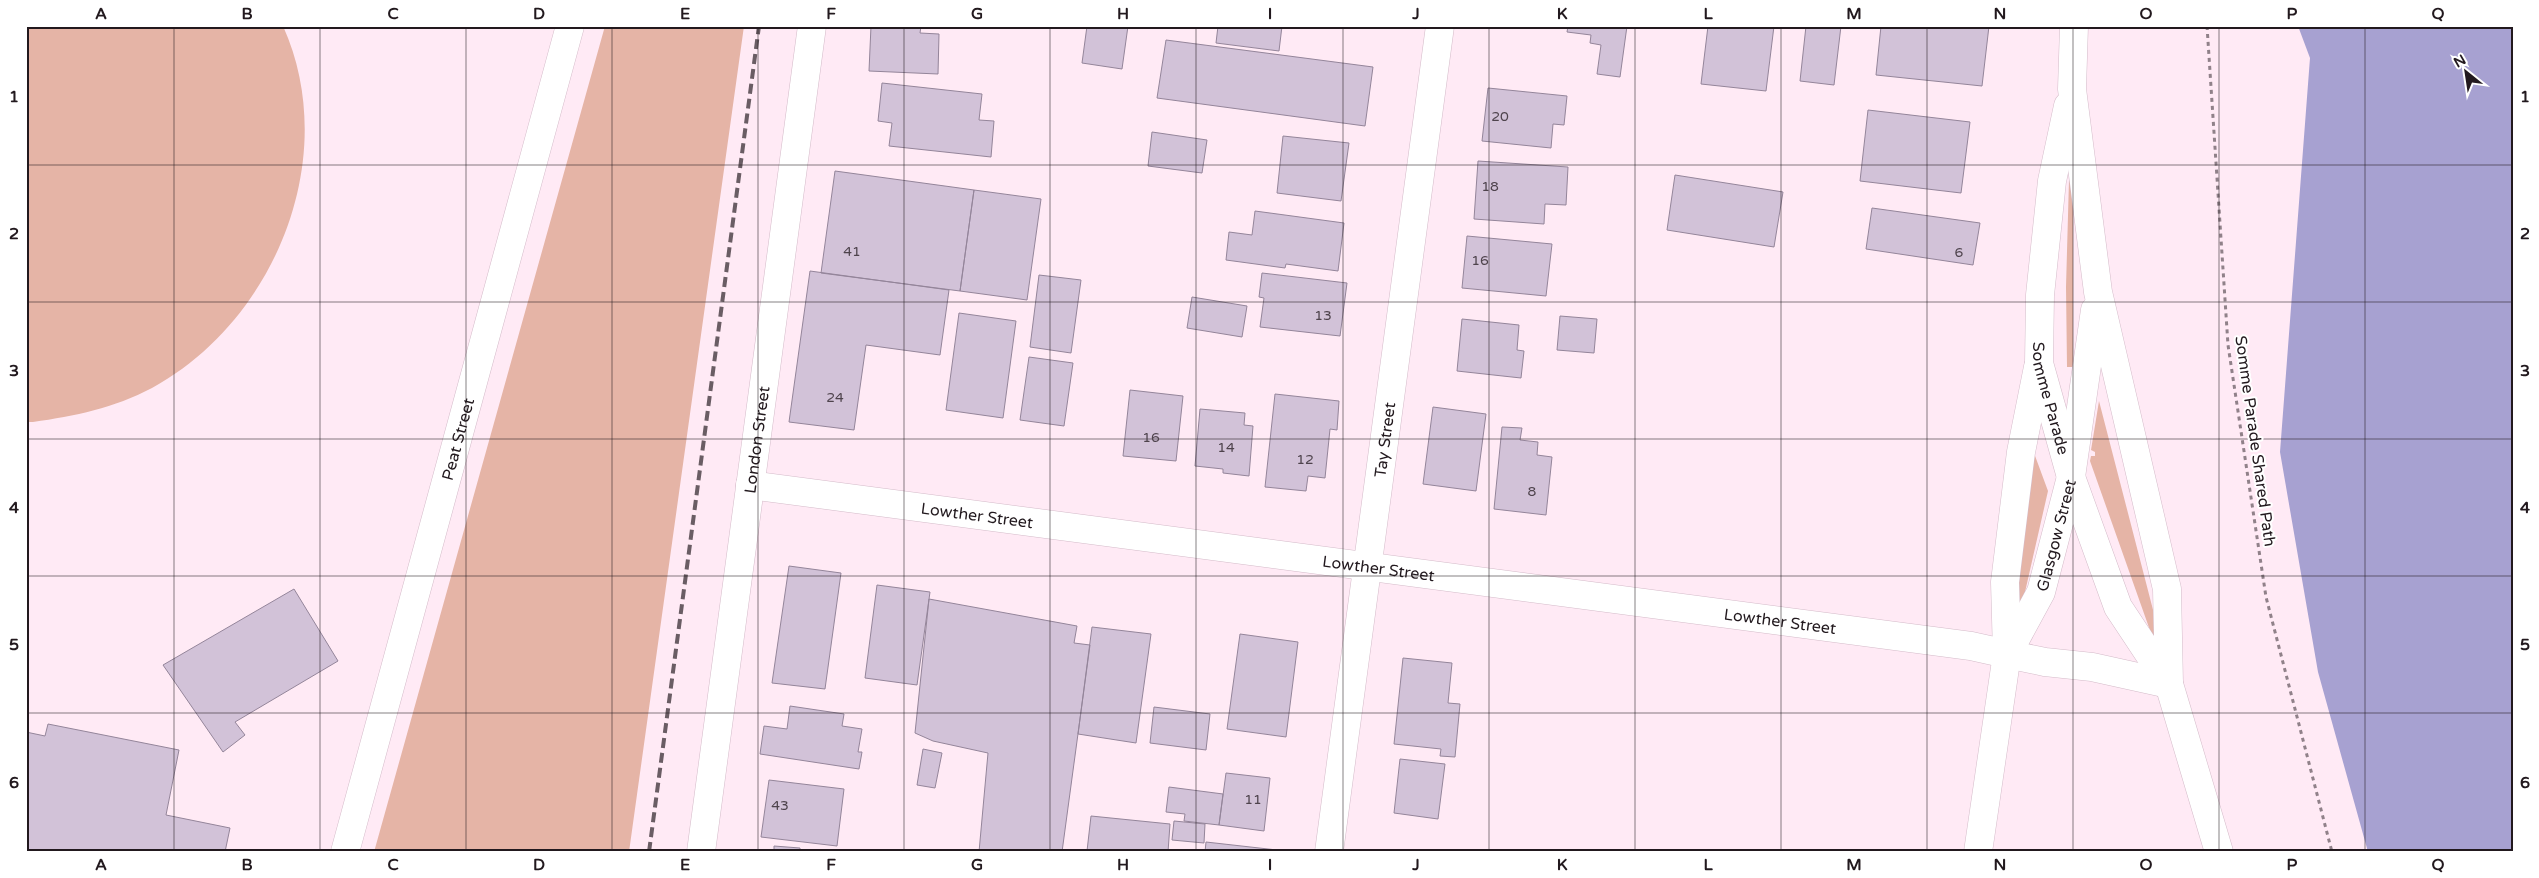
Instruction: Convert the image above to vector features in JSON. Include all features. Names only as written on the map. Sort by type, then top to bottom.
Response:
[{"type":"street","name":"Peat Street","points":[[345,852],[570,26]]},
{"type":"street","name":"London Street","points":[[701,852],[812,26]]},
{"type":"street","name":"Tay Street","points":[[1329,852],[1366,565],[1440,26]]},
{"type":"street","name":"Somme Parade","points":[[2074,26],[2072,89],[2098,292],[2167,589],[2169,684],[2219,852]]},
{"type":"street","name":"Somme Parade","points":[[2072,89],[2052,181],[2040,295],[2039,363],[2071,477],[2118,607],[2169,684]]},
{"type":"street","name":"Glasgow Street","points":[[2007,654],[2041,592],[2071,477],[2098,292]]},
{"type":"street","name":"Glasgow Street","points":[[1978,852],[2007,654],[2005,582],[2021,452],[2039,363]]},
{"type":"street","name":"Lowther Street","points":[[750,485],[1971,646],[2045,662],[2092,667],[2169,684]]},
{"type":"path","name":"Somme Parade Shared Path","points":[[2207,26],[2228,345],[2232,374],[2266,597],[2332,852]]},
{"type":"shaded area","points":[[26,26],[283,26],[299,76],[305,128],[300,180],[286,231],[263,279],[233,322],[195,359],[152,388],[138,395],[94,410],[33,422],[26,422]]},
{"type":"shaded area","points":[[605,26],[744,26],[629,852],[374,852]]},
{"type":"shaded area","points":[[2298,26],[2513,26],[2513,852],[2368,852],[2318,672],[2280,452],[2310,58]]},
{"type":"shaded area","points":[[2069,180],[2073,180],[2073,367],[2067,367],[2066,287]]},
{"type":"shaded area","points":[[2099,401],[2159,633],[2152,636],[2090,461],[2091,456],[2095,456],[2095,452],[2091,450]]},
{"type":"shaded area","points":[[2034,453],[2048,491],[2020,614],[2011,614]]},
{"type":"building","points":[[871,26],[921,26],[920,33],[939,34],[938,74],[869,71]]},
{"type":"building","points":[[1087,26],[1128,26],[1122,69],[1082,63]]},
{"type":"building","points":[[1218,26],[1282,26],[1279,51],[1216,43]]},
{"type":"building","points":[[1568,26],[1627,26],[1620,77],[1597,74],[1601,45],[1590,43],[1591,35],[1567,32]]},
{"type":"building","points":[[1708,26],[1774,26],[1766,91],[1701,84]]},
{"type":"building","points":[[1806,26],[1841,26],[1834,85],[1800,81]]},
{"type":"building","points":[[1881,26],[1989,26],[1982,86],[1876,75]]},
{"type":"building","points":[[1166,40],[1373,67],[1365,126],[1157,98]]},
{"type":"building","points":[[882,83],[982,94],[979,120],[994,121],[991,157],[889,146],[892,123],[878,121]]},
{"type":"building","points":[[1488,88],[1567,96],[1564,125],[1553,124],[1551,148],[1482,141]]},
{"type":"building","points":[[1868,110],[1970,122],[1961,193],[1860,181]]},
{"type":"building","points":[[1152,132],[1207,140],[1202,173],[1148,166]]},
{"type":"building","points":[[1283,136],[1349,143],[1341,201],[1277,193]]},
{"type":"building","points":[[1478,161],[1568,167],[1566,205],[1545,204],[1544,224],[1474,219]]},
{"type":"building","points":[[835,171],[974,190],[960,291],[821,273]]},
{"type":"building","points":[[1675,175],[1783,192],[1774,247],[1667,230]]},
{"type":"building","points":[[974,190],[1041,199],[1027,300],[960,291]]},
{"type":"building","points":[[1872,208],[1980,223],[1973,265],[1866,249]]},
{"type":"building","points":[[1255,211],[1344,223],[1338,271],[1286,264],[1285,268],[1226,260],[1229,232],[1252,235]]},
{"type":"building","points":[[1467,236],[1552,244],[1546,296],[1462,288]]},
{"type":"building","points":[[810,271],[949,290],[940,355],[866,345],[854,430],[789,422]]},
{"type":"building","points":[[1262,273],[1347,283],[1340,336],[1260,327],[1264,298],[1259,297]]},
{"type":"building","points":[[1039,275],[1081,280],[1071,353],[1030,347]]},
{"type":"building","points":[[1192,297],[1247,306],[1242,337],[1187,328]]},
{"type":"building","points":[[959,313],[1016,321],[1003,418],[946,410]]},
{"type":"building","points":[[1560,316],[1597,319],[1594,353],[1557,350]]},
{"type":"building","points":[[1462,319],[1519,325],[1517,350],[1524,351],[1521,378],[1457,371]]},
{"type":"building","points":[[1029,357],[1073,363],[1064,426],[1020,420]]},
{"type":"building","points":[[1130,390],[1183,396],[1176,461],[1123,456]]},
{"type":"building","points":[[1275,394],[1339,401],[1337,430],[1330,429],[1325,478],[1308,476],[1306,491],[1265,487]]},
{"type":"building","points":[[1433,407],[1486,414],[1476,491],[1423,484]]},
{"type":"building","points":[[1200,409],[1245,413],[1244,425],[1253,426],[1249,476],[1223,473],[1223,469],[1195,466]]},
{"type":"building","points":[[1502,427],[1522,428],[1520,440],[1538,442],[1537,455],[1552,457],[1546,515],[1494,509]]},
{"type":"building","points":[[789,566],[841,573],[825,689],[772,683]]},
{"type":"building","points":[[877,585],[930,592],[917,685],[865,678]]},
{"type":"building","points":[[294,589],[338,661],[235,722],[245,735],[223,752],[163,665]]},
{"type":"building","points":[[929,599],[1077,626],[1074,643],[1090,645],[1062,852],[979,852],[988,753],[933,741],[915,733]]},
{"type":"building","points":[[1092,627],[1151,634],[1136,743],[1078,734]]},
{"type":"building","points":[[1240,634],[1298,642],[1286,737],[1227,729]]},
{"type":"building","points":[[1403,658],[1452,663],[1448,703],[1460,704],[1455,757],[1440,756],[1441,749],[1394,744]]},
{"type":"building","points":[[790,706],[844,714],[842,726],[862,729],[858,752],[862,752],[859,769],[760,754],[764,726],[787,729]]},
{"type":"building","points":[[1154,707],[1210,714],[1206,750],[1150,743]]},
{"type":"building","points":[[48,724],[179,750],[166,815],[230,828],[225,852],[26,852],[26,732],[45,736]]},
{"type":"building","points":[[923,749],[942,753],[935,788],[917,785]]},
{"type":"building","points":[[1400,759],[1445,764],[1438,819],[1394,813]]},
{"type":"building","points":[[1226,773],[1270,778],[1264,831],[1219,825]]},
{"type":"building","points":[[769,780],[844,789],[837,846],[761,837]]},
{"type":"building","points":[[1169,787],[1223,794],[1219,825],[1184,821],[1185,814],[1166,812]]},
{"type":"building","points":[[1091,816],[1170,824],[1168,852],[1087,851]]},
{"type":"building","points":[[1174,821],[1205,824],[1204,843],[1172,840]]},
{"type":"building","points":[[1206,842],[1277,850],[1276,852],[1205,852]]},
{"type":"building","points":[[774,846],[800,848],[800,852],[774,852]]},
{"type":"railway","points":[[649,852],[759,26]]}]
